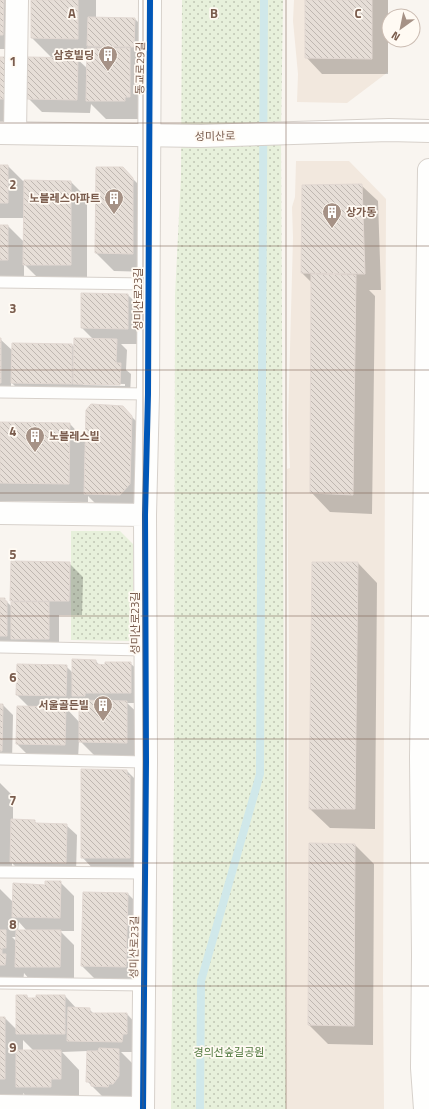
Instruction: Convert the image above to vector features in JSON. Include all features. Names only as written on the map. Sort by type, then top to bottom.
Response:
[{"type":"street","points":[[7,133],[17,0]]},
{"type":"street","name":"동교로29길","points":[[149,136],[150,0]]},
{"type":"street","name":"성미산로","points":[[7,133],[209,136],[429,130]]},
{"type":"street","name":"성미산로23길","points":[[143,1109],[146,762],[145,515],[148,394],[149,136]]},
{"type":"street","points":[[425,1109],[422,1068],[426,955],[425,756],[429,170]]},
{"type":"street","points":[[0,513],[145,515]]},
{"type":"street","points":[[0,1106],[143,1109]]},
{"type":"lane","name":"성미산로23길","points":[[0,282],[148,284]]},
{"type":"lane","points":[[0,392],[148,394]]},
{"type":"lane","name":"성미산로23길","points":[[0,647],[145,650]]},
{"type":"lane","points":[[0,759],[146,762]]},
{"type":"lane","points":[[0,872],[145,873]]},
{"type":"lane","name":"성미산로23길","points":[[0,984],[144,985]]},
{"type":"shaded area","points":[[294,0],[388,0],[388,8],[381,8],[381,48],[388,48],[388,72],[347,103],[297,102],[298,74],[293,21]]},
{"type":"shaded area","points":[[296,161],[349,161],[386,199],[383,985],[384,1109],[286,1109],[289,648],[287,469],[290,468],[288,423],[293,238],[292,207],[295,197]]},
{"type":"green space","name":"경의선숲길공원","points":[[182,0],[283,0],[281,135],[286,1109],[171,1109],[174,787],[175,295],[181,176]]},
{"type":"green space","points":[[71,531],[120,531],[133,544],[133,641],[71,640]]},
{"type":"building","points":[[0,0],[4,0],[3,35],[0,35]]},
{"type":"building","points":[[31,0],[78,0],[78,39],[31,38]]},
{"type":"building","points":[[305,0],[372,0],[372,59],[305,58]]},
{"type":"building","points":[[88,17],[135,18],[134,47],[87,46]]},
{"type":"building","name":"삼호빌딩","points":[[87,48],[130,48],[130,97],[125,97],[125,101],[86,101]]},
{"type":"building","points":[[0,57],[6,57],[6,99],[0,99]]},
{"type":"building","points":[[28,57],[78,58],[77,100],[27,99]]},
{"type":"building","points":[[0,165],[8,165],[8,203],[0,203]]},
{"type":"building","name":"노블레스아파트","points":[[96,167],[123,167],[133,178],[133,254],[95,253]]},
{"type":"building","points":[[24,180],[71,181],[71,265],[23,265]]},
{"type":"building","name":"상가동","points":[[362,184],[365,274],[301,273],[302,185]]},
{"type":"building","points":[[0,225],[8,225],[8,260],[0,260]]},
{"type":"building","points":[[311,274],[356,275],[353,495],[310,493]]},
{"type":"building","points":[[81,293],[128,294],[128,329],[81,328]]},
{"type":"building","points":[[1,338],[1,383],[0,383]]},
{"type":"building","points":[[74,338],[117,339],[116,363],[121,363],[120,385],[73,384]]},
{"type":"building","points":[[12,343],[72,344],[72,384],[11,383]]},
{"type":"building","points":[[91,404],[123,406],[132,416],[130,484],[120,495],[84,494],[86,410]]},
{"type":"building","name":"노블레스빌","points":[[0,422],[70,423],[69,484],[0,483]]},
{"type":"building","points":[[11,561],[70,562],[69,601],[10,601]]},
{"type":"building","points":[[312,562],[358,562],[355,809],[309,809]]},
{"type":"building","points":[[0,598],[5,598],[5,601],[7,601],[7,636],[0,636]]},
{"type":"building","points":[[11,602],[49,602],[49,639],[11,639]]},
{"type":"building","points":[[72,659],[96,660],[96,664],[105,665],[105,662],[131,662],[131,693],[85,693],[85,696],[72,696]]},
{"type":"building","points":[[17,664],[67,665],[66,696],[16,695]]},
{"type":"building","name":"서울골든빌","points":[[79,700],[127,701],[127,743],[79,742]]},
{"type":"building","points":[[0,704],[3,704],[2,751],[0,751]]},
{"type":"building","points":[[17,706],[66,707],[65,745],[16,744]]},
{"type":"building","points":[[81,769],[127,770],[127,775],[130,776],[130,858],[81,858]]},
{"type":"building","points":[[11,819],[35,820],[35,823],[67,824],[66,863],[10,862]]},
{"type":"building","points":[[309,843],[355,844],[354,1026],[308,1025]]},
{"type":"building","points":[[45,881],[61,881],[60,918],[12,917],[13,883],[45,885]]},
{"type":"building","points":[[83,892],[128,893],[126,967],[81,966]]},
{"type":"building","points":[[0,930],[6,930],[6,948],[2,948],[2,954],[6,954],[5,965],[0,965]]},
{"type":"building","points":[[16,930],[61,930],[60,967],[15,967]]},
{"type":"building","points":[[16,995],[27,995],[27,998],[36,998],[36,995],[65,995],[65,1034],[16,1034]]},
{"type":"building","points":[[68,1007],[90,1008],[90,1013],[127,1013],[127,1034],[123,1034],[122,1042],[67,1041]]},
{"type":"building","points":[[0,1017],[5,1017],[5,1079],[0,1079]]},
{"type":"building","points":[[99,1048],[119,1049],[119,1076],[113,1084],[109,1084],[108,1087],[91,1086],[91,1082],[86,1082],[87,1051],[98,1051]]},
{"type":"building","points":[[16,1050],[61,1050],[61,1079],[51,1079],[51,1087],[16,1087]]},
{"type":"waterway","points":[[200,1109],[201,981],[260,774],[264,0]]},
{"type":"cycle path","points":[[143,1109],[146,762],[145,515],[148,394],[150,0]]},
{"type":"place","name":"삼호빌딩","points":[[108,72]]},
{"type":"place","name":"노블레스아파트","points":[[114,215]]},
{"type":"place","name":"상가동","points":[[332,229]]},
{"type":"place","name":"노블레스빌","points":[[35,453]]},
{"type":"place","name":"서울골든빌","points":[[103,722]]}]
